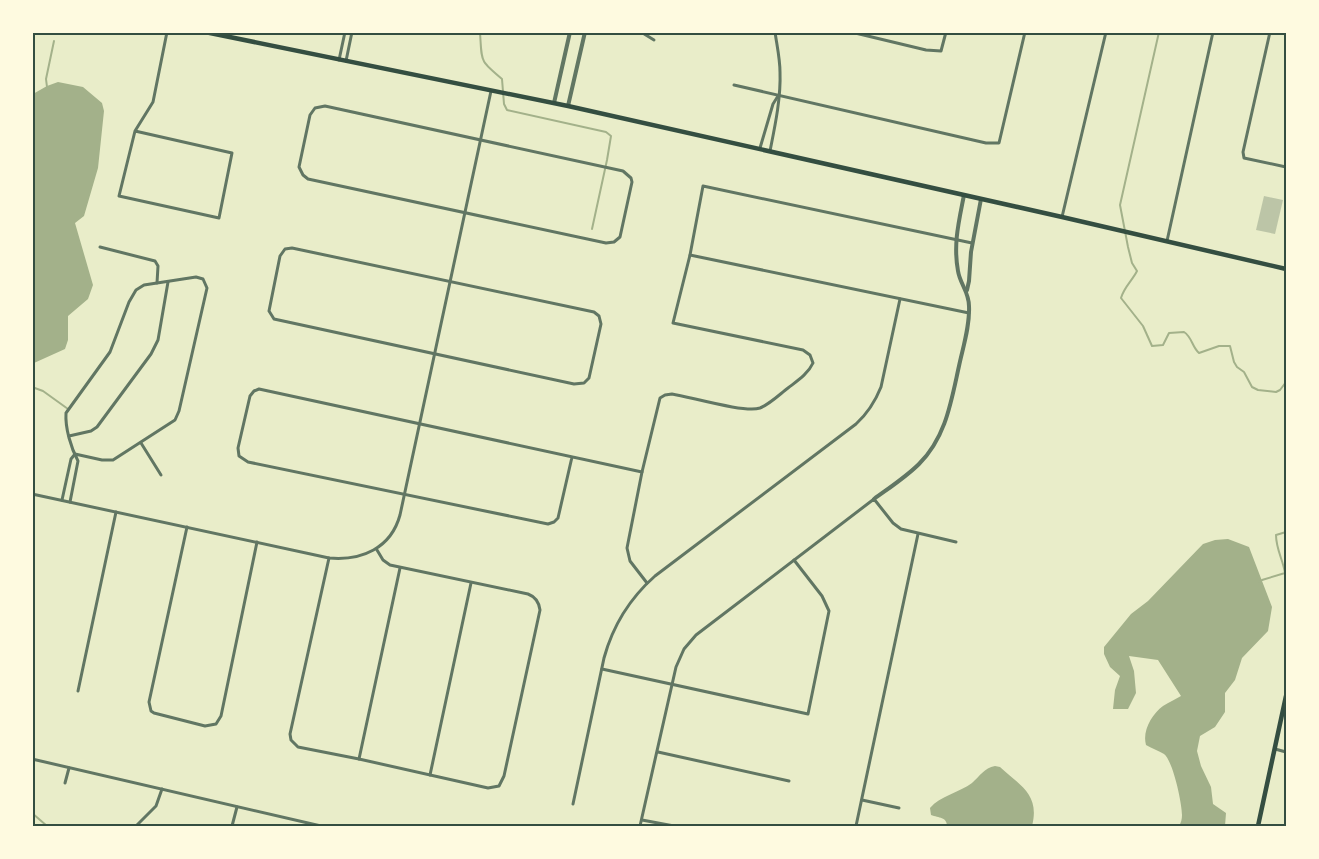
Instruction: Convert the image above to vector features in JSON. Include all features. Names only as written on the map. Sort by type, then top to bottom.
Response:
[{"type":"main road","points":[[205,32],[492,90],[760,148],[1286,269]]},
{"type":"main road","points":[[1258,826],[1286,696]]},
{"type":"street","points":[[135,131],[232,153],[219,218],[120,196],[135,131],[153,102],[168,32]]},
{"type":"street","points":[[339,60],[345,32]]},
{"type":"street","points":[[346,62],[352,32]]},
{"type":"street","points":[[554,104],[570,32]]},
{"type":"street","points":[[568,106],[585,32]]},
{"type":"street","points":[[642,32],[654,40]]},
{"type":"street","points":[[770,151],[778,104],[780,74],[775,32]]},
{"type":"street","points":[[851,32],[941,51],[946,32]]},
{"type":"street","points":[[734,85],[986,143],[999,143],[1026,32]]},
{"type":"street","points":[[1062,217],[1106,32]]},
{"type":"street","points":[[1167,241],[1213,32]]},
{"type":"street","points":[[1270,32],[1243,152],[1244,158],[1286,168]]},
{"type":"street","points":[[32,494],[329,558],[348,558],[377,550],[396,527],[405,495],[492,90]]},
{"type":"street","points":[[760,148],[773,104],[778,95]]},
{"type":"street","points":[[325,106],[481,141],[624,171],[630,176],[632,182],[621,234],[618,240],[606,243],[308,179],[301,173],[300,162],[310,114],[315,108],[325,106]]},
{"type":"street","points":[[647,583],[632,566],[627,553],[628,538],[657,407],[662,396],[672,394],[744,408],[758,408],[806,373],[813,363],[810,355],[803,350],[673,323],[690,254],[703,186],[972,243]]},
{"type":"street","points":[[964,195],[956,240],[958,272],[961,282],[967,290]]},
{"type":"street","points":[[640,826],[676,667],[682,653],[696,635],[920,463],[942,431],[950,408],[969,313],[967,290],[972,243],[981,199]]},
{"type":"street","points":[[100,247],[155,261],[158,266],[157,283]]},
{"type":"street","points":[[295,248],[450,282],[597,314],[600,318],[601,329],[591,373],[586,382],[574,384],[278,321],[270,315],[269,307],[280,256],[285,250],[295,248]]},
{"type":"street","points":[[690,254],[969,313]]},
{"type":"street","points":[[70,502],[78,461],[74,454],[69,436],[66,419],[67,411],[110,352],[129,302],[136,290],[144,285],[196,277],[203,279],[207,288],[178,414],[173,421],[117,458],[109,460],[74,454]]},
{"type":"street","points":[[69,436],[94,430],[152,354],[158,340],[168,282]]},
{"type":"street","points":[[573,804],[607,647],[616,624],[631,599],[647,583],[856,424],[866,414],[877,399],[881,387],[900,299]]},
{"type":"street","points":[[572,457],[558,518],[548,524],[248,462],[241,458],[238,448],[249,399],[253,392],[258,389],[264,389],[642,472]]},
{"type":"street","points":[[140,443],[161,475]]},
{"type":"street","points":[[62,500],[71,459],[74,454]]},
{"type":"street","points":[[874,499],[893,523],[906,531],[956,542]]},
{"type":"street","points":[[78,691],[116,512]]},
{"type":"street","points":[[187,527],[149,699],[150,709],[156,714],[205,726],[214,725],[220,719],[258,542]]},
{"type":"street","points":[[856,826],[918,534]]},
{"type":"street","points":[[329,558],[290,734],[291,740],[298,747],[488,788],[500,785],[504,776],[540,610],[538,601],[528,594],[387,564],[377,550]]},
{"type":"street","points":[[602,668],[808,714],[829,611],[822,596],[794,560]]},
{"type":"street","points":[[359,759],[400,568]]},
{"type":"street","points":[[430,774],[471,583]]},
{"type":"street","points":[[1275,750],[1286,752]]},
{"type":"street","points":[[658,752],[789,780]]},
{"type":"street","points":[[32,760],[320,826]]},
{"type":"street","points":[[65,783],[69,768]]},
{"type":"street","points":[[136,826],[156,806],[162,789]]},
{"type":"street","points":[[862,800],[899,808]]},
{"type":"street","points":[[232,826],[237,807]]},
{"type":"street","points":[[642,820],[674,826]]},
{"type":"shaded area","points":[[58,82],[83,87],[102,103],[104,111],[98,168],[84,216],[75,223],[93,285],[88,299],[68,316],[68,340],[65,349],[34,363],[33,368],[33,94]]},
{"type":"shaded area","points":[[1228,539],[1249,547],[1272,607],[1268,631],[1242,658],[1235,680],[1225,693],[1225,712],[1215,727],[1200,736],[1197,751],[1201,766],[1211,787],[1213,804],[1226,813],[1225,826],[1179,826],[1182,818],[1182,809],[1171,765],[1164,754],[1146,745],[1145,734],[1155,714],[1163,706],[1181,696],[1158,660],[1129,656],[1134,671],[1136,693],[1128,709],[1113,709],[1115,690],[1120,676],[1110,667],[1104,654],[1104,647],[1131,614],[1148,601],[1203,544],[1215,540]]},
{"type":"shaded area","points":[[995,766],[1000,767],[1027,792],[1033,806],[1032,826],[947,826],[944,819],[931,815],[930,808],[934,804],[972,783],[985,770]]},
{"type":"building","points":[[1264,196],[1283,200],[1275,234],[1256,230]]},
{"type":"waterway","points":[[480,32],[483,60],[502,79],[504,104],[507,110],[606,132],[611,136],[592,229]]},
{"type":"waterway","points":[[1159,32],[1120,205],[1132,263],[1137,271],[1121,298],[1143,326],[1152,346],[1163,345],[1169,333],[1184,332],[1199,353],[1219,346],[1230,346],[1237,367],[1244,372],[1252,387],[1258,390],[1276,392],[1286,382]]},
{"type":"waterway","points":[[47,87],[46,79],[54,41]]},
{"type":"waterway","points":[[32,387],[43,391],[68,409]]},
{"type":"waterway","points":[[1259,582],[1285,573],[1276,535],[1286,532]]},
{"type":"waterway","points":[[32,813],[47,826]]}]
